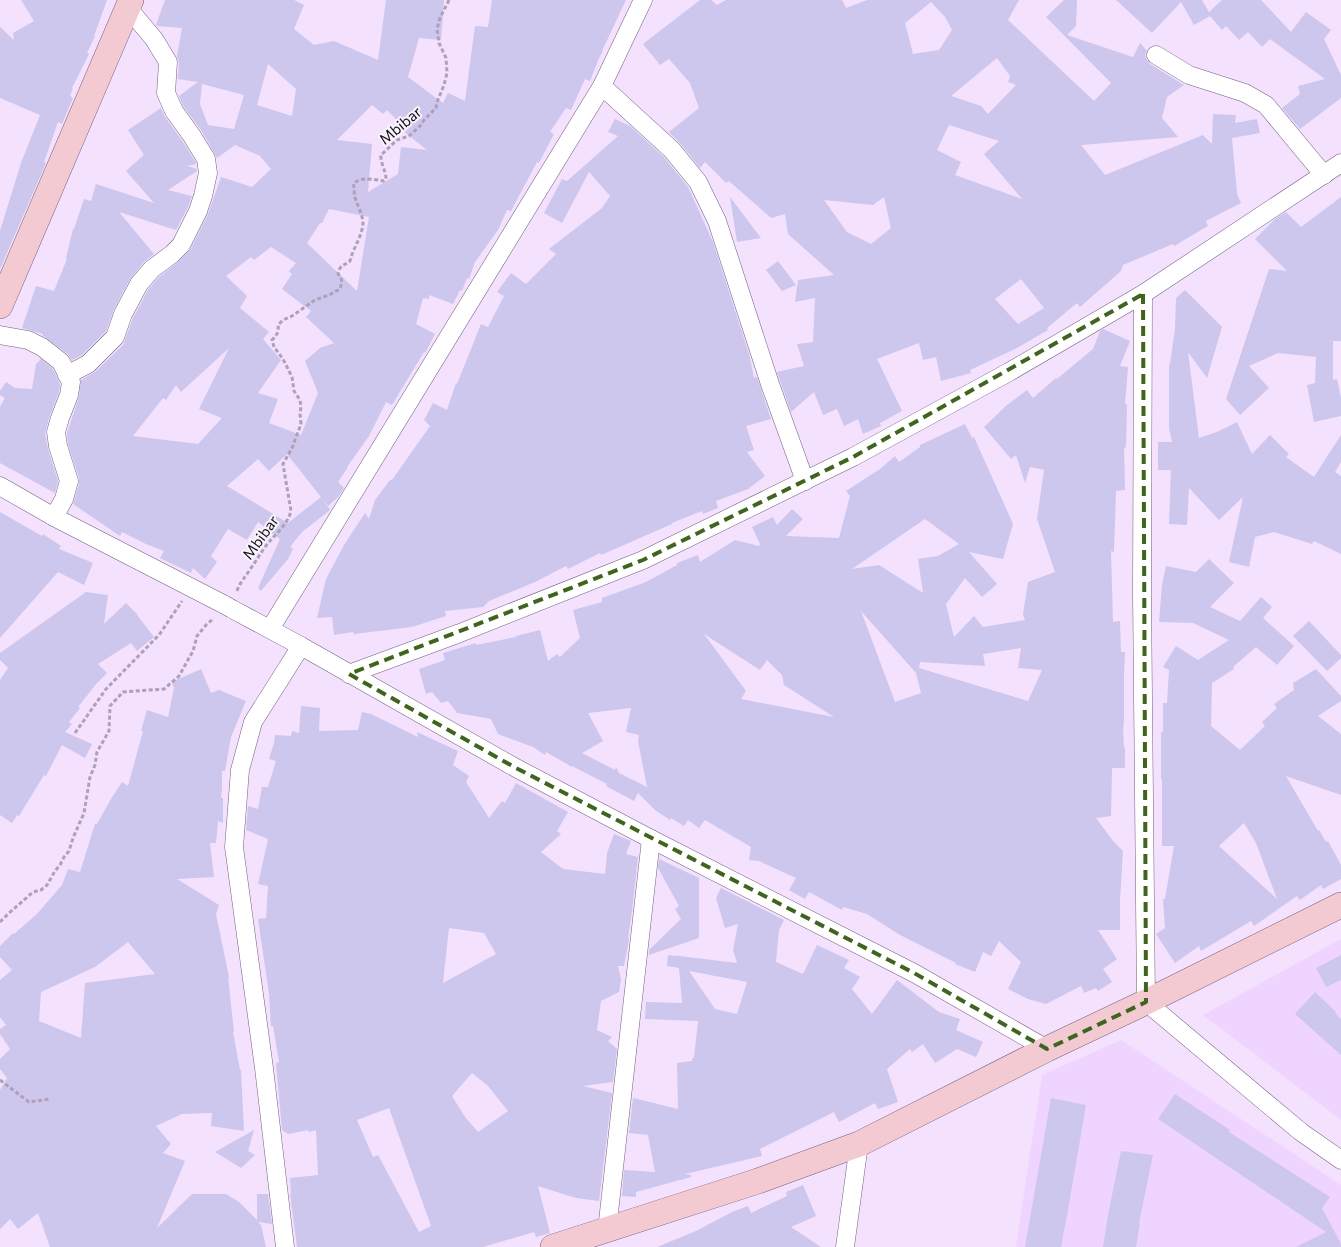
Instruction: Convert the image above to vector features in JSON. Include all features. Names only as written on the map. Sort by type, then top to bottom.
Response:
[{"type":"street","points":[[270,629],[602,86],[643,0]]},
{"type":"street","points":[[0,306],[130,4]]},
{"type":"street","points":[[67,375],[88,364],[114,337],[139,284],[152,269],[172,254],[180,245],[200,204],[208,172],[206,159],[174,111],[166,93],[168,62],[130,4]]},
{"type":"street","points":[[1156,55],[1189,75],[1245,93],[1266,105],[1324,175]]},
{"type":"street","points":[[602,86],[672,150],[698,182],[717,222],[770,384],[805,481]]},
{"type":"street","points":[[350,674],[460,633],[643,560],[853,457],[1009,372],[1143,294],[1341,163]]},
{"type":"street","points":[[1143,294],[1142,594],[1146,1002],[1301,1132],[1341,1160]]},
{"type":"street","points":[[0,335],[28,340],[42,347],[60,362],[71,382],[70,395],[56,432],[58,446],[69,481],[64,499],[54,517]]},
{"type":"street","points":[[0,486],[54,517],[228,606],[516,768],[914,973],[1047,1049]]},
{"type":"street","points":[[284,1247],[264,1068],[234,847],[240,770],[253,722],[301,646]]},
{"type":"street","points":[[606,1230],[651,839]]},
{"type":"street","points":[[553,1247],[758,1181],[858,1144],[1341,905]]},
{"type":"street","points":[[845,1247],[858,1144]]},
{"type":"path","name":"Mbibar","points":[[0,922],[33,892],[47,885],[69,852],[84,813],[90,777],[98,752],[109,731],[110,706],[123,692],[164,689],[179,676],[193,651],[197,636],[206,624],[228,606],[240,582],[269,542],[279,533],[289,517],[291,511],[284,464],[301,424],[301,407],[300,400],[294,391],[292,377],[283,358],[274,348],[272,340],[279,331],[278,325],[283,320],[315,300],[340,289],[342,278],[338,274],[339,269],[350,261],[363,220],[354,195],[354,182],[357,180],[373,179],[383,181],[386,179],[386,172],[380,159],[381,155],[397,140],[409,136],[415,131],[436,108],[447,73],[446,58],[439,43],[437,29],[449,0]]},
{"type":"path","points":[[75,732],[106,689],[159,635],[191,588]]},
{"type":"path","points":[[0,1080],[29,1102],[50,1099]]},
{"type":"highlighted area","points":[[1143,294],[1146,1002],[1047,1049],[914,973],[516,768],[349,674],[643,560],[853,457]]},
{"type":"shaded area","points":[[1341,939],[1341,1120],[1203,1015]]},
{"type":"shaded area","points":[[1121,1040],[1341,1185],[1341,1247],[1016,1247],[1042,1075]]},
{"type":"building","points":[[21,0],[107,0],[87,53],[89,54],[72,88],[70,96],[73,98],[62,124],[58,122],[44,162],[46,163],[0,269],[0,231],[21,163],[40,115],[0,98],[0,27],[14,40],[13,33],[34,21]]},
{"type":"building","points":[[165,0],[294,0],[304,5],[294,29],[314,45],[334,41],[378,60],[386,0],[444,0],[441,40],[419,38],[408,77],[443,103],[448,93],[465,101],[475,26],[488,27],[492,0],[626,0],[590,81],[585,79],[571,110],[566,108],[550,132],[554,134],[539,163],[537,162],[511,211],[507,210],[498,230],[475,262],[462,291],[460,290],[453,304],[429,295],[429,299],[423,298],[416,324],[435,334],[392,405],[386,402],[369,436],[338,482],[344,488],[328,506],[322,498],[330,510],[302,532],[290,547],[293,549],[288,559],[261,591],[258,588],[280,539],[258,522],[247,540],[228,529],[211,556],[217,562],[205,579],[193,568],[191,573],[160,558],[164,551],[122,532],[120,536],[73,504],[79,478],[68,444],[67,433],[79,397],[81,380],[95,372],[123,345],[133,318],[148,290],[159,277],[190,250],[208,214],[221,177],[252,187],[271,169],[260,156],[235,145],[217,158],[201,130],[183,106],[179,96],[198,82],[178,79],[179,63],[177,56],[182,28],[156,25]],"holes":[[[268,64],[296,89],[292,116],[257,105]],[[202,84],[244,95],[234,129],[208,125],[200,104]],[[372,105],[383,114],[387,110],[404,127],[403,131],[427,150],[401,147],[398,174],[368,192],[372,144],[337,140]],[[329,209],[369,217],[357,291],[307,243],[320,223],[322,223]],[[271,247],[296,263],[289,271],[292,274],[282,289],[311,311],[306,317],[334,343],[320,348],[305,361],[318,393],[301,435],[269,423],[278,399],[258,393],[281,360],[263,339],[269,332],[240,308],[247,296],[226,276],[251,257],[254,260]],[[229,348],[199,409],[222,418],[198,444],[133,436],[163,398],[166,400],[176,385],[181,392]],[[287,454],[321,497],[288,523],[227,486],[258,459],[269,471]]]},
{"type":"building","points":[[700,0],[711,0],[717,5],[726,0],[842,0],[846,8],[867,0],[1019,0],[1008,20],[1094,101],[1111,83],[1046,17],[1064,0],[1077,0],[1076,26],[1067,35],[1133,57],[1140,43],[1147,51],[1145,55],[1150,64],[1184,85],[1167,97],[1162,118],[1178,137],[1081,145],[1105,175],[1203,135],[1212,144],[1213,114],[1236,115],[1235,123],[1257,119],[1260,133],[1232,138],[1237,194],[1241,203],[1206,221],[1208,226],[1174,246],[1173,244],[1123,265],[1121,271],[1080,307],[1077,303],[1047,328],[1048,330],[1015,349],[970,370],[971,373],[941,381],[936,357],[923,360],[919,343],[877,359],[902,411],[880,423],[881,426],[863,434],[858,419],[844,426],[837,409],[823,415],[814,392],[791,412],[777,372],[804,366],[797,344],[813,342],[815,298],[795,302],[798,280],[834,275],[788,234],[785,214],[771,218],[729,181],[726,183],[705,162],[700,168],[669,132],[699,108],[690,83],[669,59],[660,65],[643,44]],"holes":[[[931,2],[945,17],[952,30],[939,50],[913,54],[905,23]],[[997,58],[1010,76],[1008,82],[1016,85],[988,114],[981,106],[951,96]],[[949,125],[999,141],[984,154],[1022,199],[955,175],[961,162],[937,150]],[[884,197],[891,228],[871,244],[847,232],[824,200],[873,205]],[[1021,279],[1044,308],[1018,324],[995,299]]]},
{"type":"building","points":[[1116,0],[1202,0],[1209,12],[1222,0],[1261,0],[1291,32],[1306,12],[1331,30],[1324,39],[1341,75],[1341,98],[1300,129],[1282,108],[1300,94],[1298,86],[1325,79],[1270,39],[1262,47],[1248,32],[1239,40],[1226,26],[1222,30],[1210,16],[1194,25],[1181,2],[1152,33]]},
{"type":"building","points":[[161,108],[196,163],[187,166],[197,169],[197,171],[168,190],[192,196],[176,230],[119,212],[154,254],[144,262],[130,279],[114,309],[106,331],[82,355],[72,360],[68,354],[43,334],[22,328],[36,286],[54,291],[67,259],[73,229],[84,199],[91,201],[96,184],[154,203],[126,171],[144,155],[128,130]]},
{"type":"building","points":[[615,119],[630,126],[664,157],[688,187],[713,242],[749,354],[754,378],[757,377],[771,419],[746,426],[754,450],[747,452],[765,476],[748,489],[716,501],[718,508],[703,514],[702,511],[672,523],[601,555],[600,553],[568,569],[566,566],[535,582],[489,601],[483,607],[445,611],[446,616],[412,627],[334,635],[332,617],[317,618],[326,579],[344,545],[365,513],[369,519],[375,500],[390,480],[392,480],[430,426],[424,420],[433,403],[447,410],[456,383],[481,324],[488,327],[504,296],[497,292],[511,273],[526,284],[556,254],[549,249],[602,208],[610,196],[589,172],[562,223],[544,213],[562,179],[567,181],[618,136],[608,132]]},
{"type":"building","points":[[730,197],[761,238],[737,242]]},
{"type":"building","points":[[1341,197],[1341,341],[1333,341],[1333,380],[1337,379],[1341,398],[1341,416],[1314,422],[1307,385],[1315,383],[1316,357],[1278,353],[1249,366],[1269,388],[1240,415],[1226,399],[1269,269],[1287,271],[1255,239],[1275,219],[1286,212],[1301,227]]},
{"type":"building","points":[[778,261],[796,285],[782,291],[766,270]]},
{"type":"building","points":[[1185,290],[1222,327],[1207,378],[1188,352],[1199,438],[1237,422],[1252,454],[1270,435],[1289,454],[1286,457],[1314,477],[1341,435],[1341,462],[1335,472],[1341,476],[1341,554],[1314,541],[1312,544],[1274,532],[1255,537],[1249,567],[1229,562],[1243,497],[1219,520],[1189,488],[1187,525],[1169,524],[1171,470],[1158,470],[1158,442],[1172,442],[1169,428],[1169,364],[1175,329],[1176,298]]},
{"type":"building","points":[[1103,329],[1130,341],[1120,366],[1128,367],[1125,404],[1127,404],[1126,447],[1124,448],[1125,490],[1116,491],[1114,552],[1111,551],[1113,622],[1120,621],[1121,652],[1125,652],[1123,729],[1125,768],[1112,768],[1111,816],[1096,818],[1123,851],[1120,930],[1098,930],[1117,959],[1103,969],[1112,982],[1098,991],[1096,988],[1084,993],[1081,986],[1046,1004],[1028,999],[1008,989],[1021,962],[999,941],[991,956],[983,952],[975,972],[955,964],[900,935],[867,914],[843,907],[842,910],[809,892],[805,899],[789,890],[796,878],[759,861],[749,860],[751,847],[705,820],[699,828],[688,820],[684,826],[671,818],[670,820],[655,810],[638,793],[634,801],[606,786],[607,784],[546,752],[545,755],[533,747],[498,734],[491,719],[457,713],[448,701],[441,703],[432,692],[426,694],[419,669],[445,660],[443,653],[476,643],[476,645],[516,637],[540,630],[548,661],[557,654],[560,657],[580,638],[573,610],[602,602],[602,598],[646,582],[677,565],[677,563],[698,555],[700,562],[735,540],[759,546],[760,544],[752,527],[773,517],[777,525],[792,509],[803,519],[786,536],[839,538],[850,496],[846,491],[880,469],[895,456],[899,462],[920,447],[920,445],[965,424],[972,438],[974,437],[1013,524],[1003,559],[969,552],[997,584],[982,597],[965,578],[946,604],[954,637],[974,616],[983,627],[1025,620],[1023,614],[1028,582],[1055,572],[1037,519],[1044,470],[1030,467],[1025,483],[1016,455],[1011,459],[984,427],[1007,405],[1027,390],[1033,398],[1057,379],[1093,349],[1100,331]],"holes":[[[925,519],[959,544],[938,556],[918,559],[923,593],[879,565],[852,569]],[[861,611],[916,673],[921,693],[895,702]],[[704,634],[760,670],[767,660],[782,675],[784,685],[834,717],[741,699],[746,691]],[[1021,648],[1018,668],[1042,670],[1028,701],[919,668],[920,662],[985,666],[983,654]],[[631,708],[626,732],[639,735],[638,741],[647,787],[619,773],[616,767],[615,770],[582,753],[603,741],[588,713]]]},
{"type":"building","points":[[41,359],[53,369],[60,384],[45,433],[58,481],[55,493],[0,463],[0,407],[5,398],[0,395],[0,391],[6,382],[15,388],[32,389],[36,364]]},
{"type":"building","points":[[0,512],[42,536],[43,534],[61,546],[59,549],[93,563],[84,585],[58,572],[0,638]]},
{"type":"building","points":[[1209,559],[1234,583],[1210,607],[1240,621],[1261,597],[1272,607],[1263,618],[1294,646],[1277,665],[1256,647],[1233,667],[1234,669],[1212,683],[1211,726],[1240,750],[1265,726],[1262,722],[1277,708],[1274,704],[1294,690],[1293,683],[1316,669],[1341,696],[1341,701],[1318,716],[1341,734],[1341,795],[1286,776],[1318,831],[1326,842],[1328,841],[1341,865],[1341,879],[1323,889],[1321,885],[1300,900],[1297,896],[1254,926],[1251,921],[1201,951],[1199,946],[1175,963],[1156,934],[1165,928],[1163,899],[1165,899],[1174,846],[1162,846],[1161,732],[1163,732],[1163,703],[1167,703],[1169,670],[1163,667],[1176,646],[1198,660],[1229,640],[1193,623],[1159,622],[1162,585],[1166,566],[1196,572]],"holes":[[[1244,823],[1256,843],[1277,899],[1219,846]]]},
{"type":"building","points":[[86,592],[108,595],[104,624],[126,603],[138,615],[154,637],[137,651],[131,643],[98,664],[107,673],[78,707],[80,708],[69,722],[72,724],[65,732],[92,744],[85,758],[62,745],[46,776],[44,775],[19,816],[17,815],[12,823],[0,815],[0,680],[8,668],[0,660],[0,653]]},
{"type":"building","points":[[1309,621],[1341,655],[1341,658],[1327,671],[1293,636]]},
{"type":"building","points":[[201,669],[211,693],[219,690],[246,701],[231,737],[225,771],[222,771],[221,798],[223,798],[223,823],[218,821],[216,843],[210,843],[214,877],[177,879],[219,905],[216,914],[229,977],[233,1032],[241,1070],[244,1131],[211,1126],[212,1113],[182,1114],[156,1126],[171,1144],[163,1153],[185,1161],[157,1228],[192,1194],[226,1194],[239,1202],[257,1220],[257,1194],[268,1194],[272,1224],[258,1222],[261,1225],[266,1247],[50,1247],[38,1213],[18,1229],[10,1219],[0,1229],[0,1090],[7,1078],[0,1069],[0,1059],[10,1049],[0,1034],[0,1029],[6,1025],[0,1017],[0,980],[12,970],[0,957],[0,946],[37,914],[62,885],[68,869],[80,872],[95,824],[97,824],[122,782],[128,786],[147,710],[168,717],[174,688],[172,682]],"holes":[[[128,942],[155,974],[85,983],[81,1038],[39,1021],[41,992],[95,967]]]},
{"type":"building","points":[[301,706],[320,708],[319,731],[358,730],[362,712],[371,714],[418,737],[417,732],[458,751],[453,765],[469,776],[466,782],[489,818],[502,801],[505,803],[516,783],[568,812],[557,831],[561,834],[541,852],[563,869],[605,874],[607,853],[614,834],[631,841],[626,854],[638,857],[628,945],[624,966],[618,966],[621,979],[619,992],[601,1001],[597,1030],[612,1037],[608,1041],[617,1049],[613,1082],[583,1086],[612,1093],[599,1201],[576,1198],[538,1186],[550,1233],[536,1237],[534,1232],[483,1247],[297,1247],[290,1194],[290,1178],[318,1175],[316,1130],[288,1134],[282,1130],[276,1063],[279,1062],[273,1026],[271,1026],[269,994],[258,919],[266,918],[268,886],[258,884],[268,839],[246,830],[248,806],[258,809],[262,787],[268,787],[276,761],[269,759],[275,735],[291,736],[292,731],[299,733]],"holes":[[[449,928],[484,933],[496,954],[443,983]],[[472,1073],[488,1086],[508,1111],[478,1132],[465,1117],[452,1096]],[[389,1108],[431,1226],[419,1232],[378,1155],[373,1157],[357,1120]]]},
{"type":"building","points":[[659,859],[699,878],[699,938],[649,955],[649,950],[681,919],[675,909],[679,906],[658,868]]},
{"type":"building","points":[[721,888],[784,920],[779,930],[776,962],[803,974],[817,945],[849,960],[844,968],[860,977],[852,989],[872,1014],[897,980],[939,1012],[960,1019],[956,1030],[983,1042],[976,1057],[957,1049],[935,1063],[923,1044],[912,1052],[910,1049],[887,1069],[898,1102],[878,1109],[875,1103],[839,1122],[834,1112],[760,1149],[762,1156],[685,1174],[691,1175],[691,1177],[636,1192],[636,1197],[622,1196],[624,1170],[655,1172],[648,1135],[629,1133],[633,1098],[678,1109],[677,1063],[692,1061],[692,1058],[694,1058],[698,1021],[645,1019],[646,1002],[682,1003],[679,968],[667,966],[668,955],[678,956],[677,954],[679,956],[737,963],[733,950],[738,924],[725,928],[716,898]],"holes":[[[689,971],[747,982],[737,1014],[715,1009]]]},
{"type":"building","points":[[1341,955],[1341,980],[1326,987],[1316,968]]},
{"type":"building","points":[[1315,992],[1341,1019],[1341,1055],[1295,1014]]},
{"type":"building","points":[[1175,1094],[1230,1130],[1229,1132],[1330,1197],[1322,1208],[1341,1247],[1296,1247],[1326,1232],[1158,1119]]},
{"type":"building","points":[[1051,1098],[1086,1105],[1068,1210],[1061,1247],[1025,1247]]},
{"type":"building","points":[[254,1130],[248,1151],[255,1155],[241,1168],[215,1152]]},
{"type":"building","points":[[1121,1151],[1153,1155],[1136,1247],[1103,1247],[1108,1215]]},
{"type":"building","points":[[803,1185],[816,1216],[791,1227],[821,1247],[657,1247],[748,1206],[751,1213],[787,1196],[786,1192]]}]
